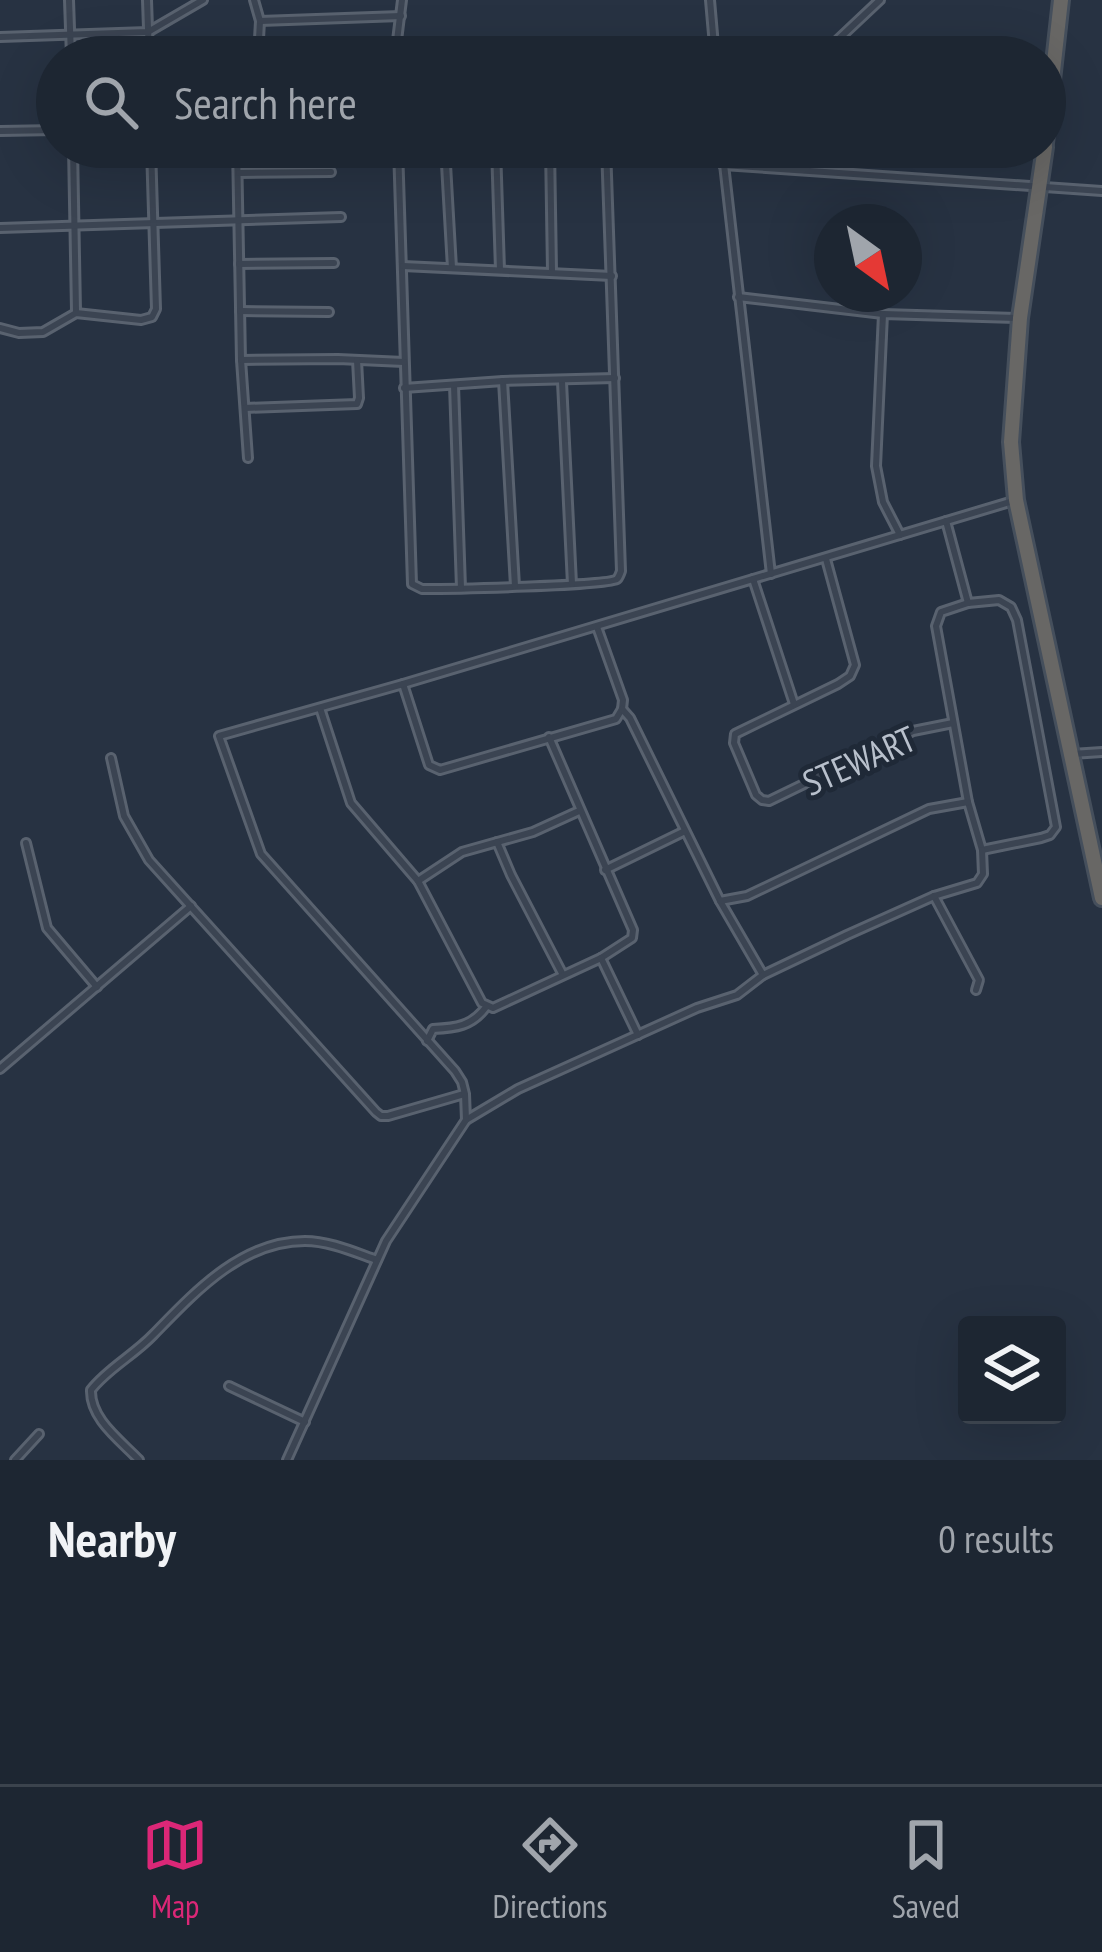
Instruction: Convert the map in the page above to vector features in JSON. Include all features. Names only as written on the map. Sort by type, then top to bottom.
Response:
[{"type":"highway","points":[[1057,36],[1061,0]]},
{"type":"highway","points":[[1042,168],[1020,318],[1011,442],[1016,500],[1102,898]]},
{"type":"street","points":[[70,0],[70,34]]},
{"type":"street","points":[[147,0],[148,36]]},
{"type":"street","points":[[0,37],[148,32],[203,0]]},
{"type":"street","points":[[254,0],[259,36]]},
{"type":"street","points":[[398,36],[402,0]]},
{"type":"street","points":[[710,0],[713,36]]},
{"type":"street","points":[[842,36],[880,0]]},
{"type":"street","points":[[260,21],[401,16]]},
{"type":"street","points":[[0,131],[36,130]]},
{"type":"street","points":[[73,168],[76,313]]},
{"type":"street","points":[[0,316],[0,328],[19,333],[43,332],[76,313],[152,317],[156,310],[152,168]]},
{"type":"street","points":[[237,168],[248,458]]},
{"type":"street","points":[[399,168],[412,584],[422,589],[614,581],[621,571],[607,168]]},
{"type":"street","points":[[447,168],[452,268]]},
{"type":"street","points":[[497,168],[500,270]]},
{"type":"street","points":[[550,168],[552,272]]},
{"type":"street","points":[[723,168],[771,574]]},
{"type":"street","points":[[783,168],[1102,191]]},
{"type":"street","points":[[237,173],[331,172]]},
{"type":"street","points":[[0,228],[341,217]]},
{"type":"street","points":[[239,264],[334,262]]},
{"type":"street","points":[[404,266],[612,276]]},
{"type":"street","points":[[738,297],[883,314],[1020,318]]},
{"type":"street","points":[[240,311],[329,312]]},
{"type":"street","points":[[883,314],[876,466],[883,502],[900,535]]},
{"type":"street","points":[[242,360],[404,362]]},
{"type":"street","points":[[244,408],[357,404],[357,360]]},
{"type":"street","points":[[404,388],[615,378]]},
{"type":"street","points":[[503,381],[515,586]]},
{"type":"street","points":[[562,382],[572,584]]},
{"type":"street","points":[[454,385],[461,588]]},
{"type":"street","points":[[466,1120],[465,1094],[455,1071],[260,854],[219,736],[1016,500]]},
{"type":"street","points":[[946,521],[968,603]]},
{"type":"street","points":[[753,579],[794,704],[850,676],[855,665],[826,559]]},
{"type":"street","points":[[287,1460],[386,1241],[466,1120],[518,1089],[697,1008],[737,995],[763,975],[934,896],[982,879],[982,850],[952,723],[936,619],[940,612],[968,603],[999,600],[1011,607],[1017,620],[1056,827],[1041,838],[982,850]]},
{"type":"street","points":[[403,685],[429,765],[440,770],[616,719],[623,700],[597,627]]},
{"type":"street","name":"STEWART","points":[[794,704],[735,734],[734,742],[762,800],[769,801],[913,731],[952,723]]},
{"type":"street","points":[[320,708],[351,803],[418,881],[482,1004],[493,1008],[601,958],[632,938],[549,737]]},
{"type":"street","points":[[622,709],[763,975]]},
{"type":"street","points":[[1072,754],[1102,752]]},
{"type":"street","points":[[111,758],[124,816],[138,844],[381,1116],[465,1094]]},
{"type":"street","points":[[720,901],[747,896],[928,809],[968,802]]},
{"type":"street","points":[[418,881],[462,852],[532,832],[579,811]]},
{"type":"street","points":[[605,870],[686,831]]},
{"type":"street","points":[[497,842],[562,975]]},
{"type":"street","points":[[26,843],[47,928],[97,987]]},
{"type":"street","points":[[934,896],[979,980],[976,990]]},
{"type":"street","points":[[0,1069],[191,906]]},
{"type":"street","points":[[601,958],[638,1035]]},
{"type":"street","points":[[427,1041],[433,1029],[459,1028],[487,1007]]},
{"type":"street","points":[[139,1460],[98,1417],[91,1405],[92,1386],[152,1336],[196,1290],[274,1244],[307,1240],[377,1260]]},
{"type":"street","points":[[229,1386],[305,1422]]},
{"type":"street","points":[[15,1460],[39,1434]]}]
